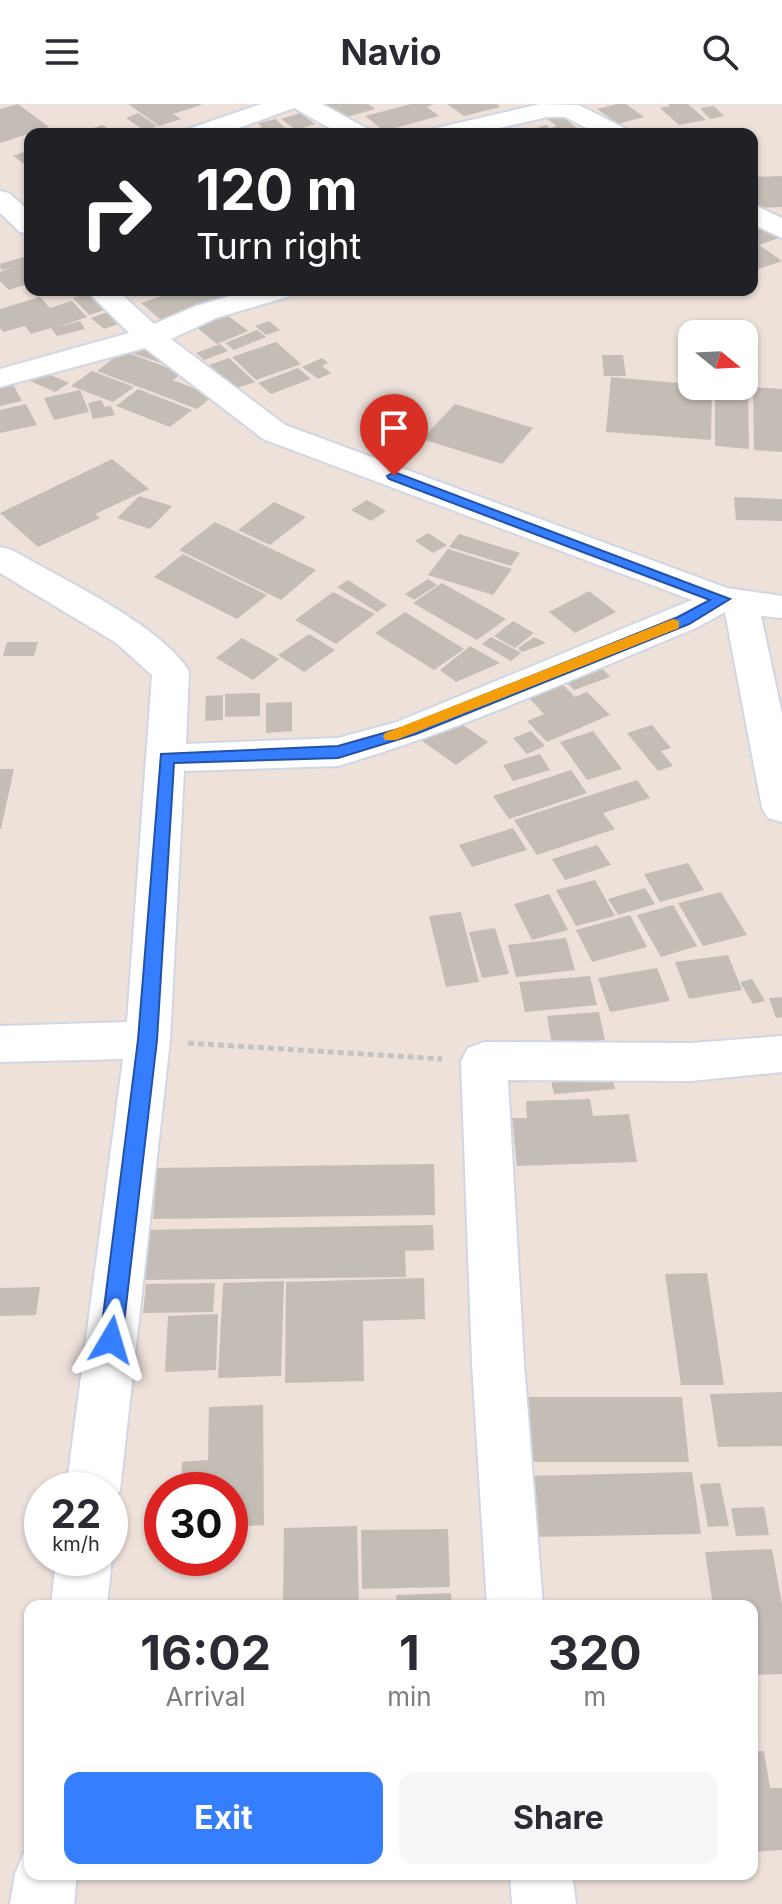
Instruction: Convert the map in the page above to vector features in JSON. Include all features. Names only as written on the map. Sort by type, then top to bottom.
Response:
[{"type":"street","points":[[215,128],[285,104]]},
{"type":"street","points":[[304,104],[348,128]]},
{"type":"street","points":[[468,128],[571,107],[607,128]]},
{"type":"street","points":[[0,199],[24,192]]},
{"type":"street","points":[[0,199],[24,221]]},
{"type":"street","points":[[758,216],[782,230]]},
{"type":"street","points":[[106,296],[150,337],[274,432],[732,602],[782,607]]},
{"type":"street","points":[[0,378],[150,337],[206,312],[261,296]]},
{"type":"street","points":[[0,558],[128,634],[171,671],[148,1040],[95,1472]]},
{"type":"street","points":[[166,758],[338,752],[410,731],[732,602]]},
{"type":"street","points":[[732,602],[782,808]]},
{"type":"street","points":[[0,1044],[148,1040]]},
{"type":"street","points":[[515,1600],[498,1363],[484,1061],[691,1062],[782,1054]]},
{"type":"street","points":[[80,1600],[82,1576]]},
{"type":"street","points":[[42,1904],[45,1880]]},
{"type":"street","points":[[542,1880],[544,1904]]},
{"type":"path","points":[[148,1040],[484,1061]]},
{"type":"building","points":[[18,104],[49,127],[24,128],[24,135],[0,143],[0,109]]},
{"type":"building","points":[[128,104],[201,105],[173,114],[181,119],[159,126]]},
{"type":"building","points":[[320,104],[368,104],[375,109],[340,119]]},
{"type":"building","points":[[411,104],[433,104],[427,107],[439,116],[395,128],[380,128],[365,116]]},
{"type":"building","points":[[447,104],[497,104],[500,107],[464,116]]},
{"type":"building","points":[[626,104],[644,117],[618,124],[597,109]]},
{"type":"building","points":[[668,104],[688,104],[706,120],[679,125],[660,108],[670,106]]},
{"type":"building","points":[[714,106],[724,116],[710,119],[700,108]]},
{"type":"building","points":[[138,113],[157,126],[141,128],[126,118]]},
{"type":"building","points":[[300,113],[315,124],[293,128],[281,119]]},
{"type":"building","points":[[559,113],[576,128],[550,128],[557,126],[544,117]]},
{"type":"building","points":[[276,119],[285,128],[258,128],[262,127],[258,123]]},
{"type":"building","points":[[24,152],[24,164],[13,156]]},
{"type":"building","points":[[782,176],[782,207],[758,208],[758,177]]},
{"type":"building","points":[[764,228],[779,238],[759,245],[782,261],[758,269],[758,230]]},
{"type":"building","points":[[24,257],[24,285],[9,290],[0,281],[0,272],[12,267],[1,270],[0,264]]},
{"type":"building","points":[[95,296],[108,309],[89,315],[73,298]]},
{"type":"building","points":[[161,296],[226,296],[161,320],[141,303]]},
{"type":"building","points":[[40,297],[50,308],[72,301],[87,317],[58,327],[80,321],[85,329],[57,336],[51,328],[31,334],[25,326],[3,332],[0,328],[0,309]]},
{"type":"building","points":[[110,311],[124,322],[104,329],[91,318]]},
{"type":"building","points":[[222,311],[248,331],[217,344],[191,323]]},
{"type":"building","points":[[269,321],[280,330],[266,335],[255,326]]},
{"type":"building","points":[[257,330],[266,337],[234,350],[225,343]]},
{"type":"building","points":[[276,342],[301,364],[256,380],[232,357]]},
{"type":"building","points":[[135,344],[172,358],[164,364],[126,351]]},
{"type":"building","points":[[220,344],[228,351],[204,360],[196,353]]},
{"type":"building","points":[[123,351],[182,373],[173,380],[213,396],[197,409],[97,371]]},
{"type":"building","points":[[602,355],[623,355],[626,376],[604,376]]},
{"type":"building","points":[[229,358],[255,382],[234,389],[209,365]]},
{"type":"building","points":[[322,358],[328,363],[322,366],[331,373],[318,379],[302,367]]},
{"type":"building","points":[[298,368],[311,379],[271,394],[258,383]]},
{"type":"building","points":[[39,370],[69,383],[55,392],[26,379]]},
{"type":"building","points":[[92,371],[134,387],[113,402],[71,386]]},
{"type":"building","points":[[611,377],[678,383],[678,400],[712,400],[711,440],[606,432]]},
{"type":"building","points":[[13,384],[22,401],[0,406],[0,387]]},
{"type":"building","points":[[758,387],[782,389],[782,452],[754,450],[753,400],[758,400]]},
{"type":"building","points":[[138,389],[192,410],[170,427],[116,406]]},
{"type":"building","points":[[80,390],[89,412],[54,420],[44,398]]},
{"type":"building","points":[[101,400],[105,407],[111,406],[115,415],[93,419],[88,403]]},
{"type":"building","points":[[715,400],[748,400],[749,449],[715,446]]},
{"type":"building","points":[[26,404],[37,425],[0,433],[0,410]]},
{"type":"building","points":[[455,404],[533,428],[502,464],[422,439]]},
{"type":"building","points":[[112,459],[149,489],[95,514],[100,518],[38,547],[0,513]]},
{"type":"building","points":[[139,496],[172,506],[150,529],[117,518]]},
{"type":"building","points":[[734,497],[782,499],[782,521],[736,520]]},
{"type":"building","points":[[367,500],[386,511],[371,521],[351,510]]},
{"type":"building","points":[[274,502],[306,517],[270,545],[238,530]]},
{"type":"building","points":[[215,522],[316,570],[281,600],[179,550]]},
{"type":"building","points":[[428,533],[447,545],[433,553],[415,541]]},
{"type":"building","points":[[459,534],[520,553],[511,566],[449,547]]},
{"type":"building","points":[[448,549],[512,569],[493,595],[428,575]]},
{"type":"building","points":[[183,554],[267,595],[237,619],[154,577]]},
{"type":"building","points":[[428,579],[437,585],[414,600],[405,594]]},
{"type":"building","points":[[348,580],[387,605],[377,612],[337,587]]},
{"type":"building","points":[[442,583],[506,619],[477,640],[413,603]]},
{"type":"building","points":[[589,591],[616,612],[575,633],[549,612]]},
{"type":"building","points":[[333,592],[375,614],[336,644],[295,620]]},
{"type":"building","points":[[405,612],[464,649],[434,670],[375,633]]},
{"type":"building","points":[[513,621],[534,633],[515,648],[494,636]]},
{"type":"building","points":[[309,634],[335,650],[304,672],[278,655]]},
{"type":"building","points":[[491,637],[521,653],[511,661],[482,644]]},
{"type":"building","points":[[534,637],[546,643],[522,652],[518,648]]},
{"type":"building","points":[[242,638],[279,659],[253,680],[216,658]]},
{"type":"building","points":[[7,642],[38,642],[34,656],[3,656]]},
{"type":"building","points":[[470,646],[500,663],[456,682],[440,670]]},
{"type":"building","points":[[594,659],[610,677],[574,690],[558,672]]},
{"type":"building","points":[[558,680],[575,697],[587,692],[610,715],[547,742],[527,721],[544,714],[525,694]]},
{"type":"building","points":[[260,693],[260,716],[225,717],[225,694]]},
{"type":"building","points":[[223,695],[223,720],[205,721],[206,696]]},
{"type":"building","points":[[292,702],[292,731],[266,733],[266,703]]},
{"type":"building","points":[[454,719],[488,742],[456,765],[422,741]]},
{"type":"building","points":[[652,725],[671,748],[661,751],[673,766],[658,771],[627,733]]},
{"type":"building","points":[[531,731],[545,746],[527,754],[513,738]]},
{"type":"building","points":[[593,731],[622,769],[587,780],[560,742]]},
{"type":"building","points":[[540,754],[550,770],[513,781],[503,765]]},
{"type":"building","points":[[0,769],[14,769],[1,829],[0,829]]},
{"type":"building","points":[[571,770],[587,793],[509,819],[493,796]]},
{"type":"building","points":[[637,780],[650,798],[603,813],[615,829],[537,855],[514,820]]},
{"type":"building","points":[[513,828],[527,850],[472,867],[459,845]]},
{"type":"building","points":[[597,845],[611,865],[565,880],[552,859]]},
{"type":"building","points":[[688,863],[704,890],[660,902],[644,874]]},
{"type":"building","points":[[595,880],[615,916],[576,926],[556,890]]},
{"type":"building","points":[[645,888],[655,904],[618,915],[608,899]]},
{"type":"building","points":[[721,892],[747,935],[703,946],[678,903]]},
{"type":"building","points":[[549,894],[568,930],[532,940],[514,904]]},
{"type":"building","points":[[673,905],[697,946],[661,957],[637,915]]},
{"type":"building","points":[[461,912],[479,982],[446,987],[429,916]]},
{"type":"building","points":[[630,915],[647,947],[592,962],[576,930]]},
{"type":"building","points":[[495,928],[509,974],[482,978],[469,932]]},
{"type":"building","points":[[566,938],[575,970],[516,977],[508,945]]},
{"type":"building","points":[[728,955],[742,990],[689,999],[675,962]]},
{"type":"building","points":[[657,968],[670,1001],[610,1012],[598,978]]},
{"type":"building","points":[[590,976],[597,1005],[525,1012],[519,982]]},
{"type":"building","points":[[752,979],[765,1001],[753,1004],[740,982]]},
{"type":"building","points":[[782,997],[782,1017],[776,1018],[769,998]]},
{"type":"building","points":[[599,1012],[605,1040],[552,1045],[547,1016]]},
{"type":"building","points":[[610,1067],[615,1089],[554,1094],[549,1072]]},
{"type":"building","points":[[590,1099],[593,1116],[629,1114],[637,1162],[517,1166],[512,1118],[527,1118],[526,1101]]},
{"type":"building","points":[[434,1164],[435,1215],[153,1219],[157,1168]]},
{"type":"building","points":[[433,1225],[434,1250],[405,1251],[406,1277],[142,1280],[146,1230]]},
{"type":"building","points":[[707,1273],[724,1385],[681,1385],[665,1274]]},
{"type":"building","points":[[424,1278],[425,1319],[363,1321],[364,1381],[285,1383],[286,1282]]},
{"type":"building","points":[[284,1281],[281,1376],[218,1378],[223,1283]]},
{"type":"building","points":[[215,1283],[213,1312],[143,1313],[146,1284]]},
{"type":"building","points":[[40,1287],[36,1315],[0,1316],[0,1288]]},
{"type":"building","points":[[218,1314],[216,1370],[165,1372],[168,1316]]},
{"type":"building","points":[[782,1392],[782,1446],[718,1447],[710,1394]]},
{"type":"building","points":[[527,1397],[682,1397],[689,1462],[529,1462]]},
{"type":"building","points":[[263,1405],[264,1525],[248,1526],[248,1472],[182,1472],[182,1462],[208,1460],[209,1407]]},
{"type":"building","points":[[692,1472],[701,1534],[530,1537],[526,1476]]},
{"type":"building","points":[[720,1483],[729,1526],[708,1527],[700,1484]]},
{"type":"building","points":[[764,1507],[769,1535],[736,1536],[731,1508]]},
{"type":"building","points":[[357,1526],[359,1600],[283,1600],[284,1528]]},
{"type":"building","points":[[448,1529],[450,1587],[362,1589],[361,1530]]},
{"type":"building","points":[[772,1549],[782,1604],[782,1674],[758,1675],[758,1600],[712,1600],[705,1552]]},
{"type":"building","points":[[451,1593],[452,1600],[396,1600],[396,1595]]},
{"type":"building","points":[[764,1751],[770,1788],[782,1788],[782,1850],[758,1852],[758,1752]]},
{"type":"slow traffic","points":[[391,737],[673,624]]},
{"type":"route","points":[[111,1340],[148,1040],[166,758],[338,752],[410,731],[683,620],[722,599],[394,476]]}]
